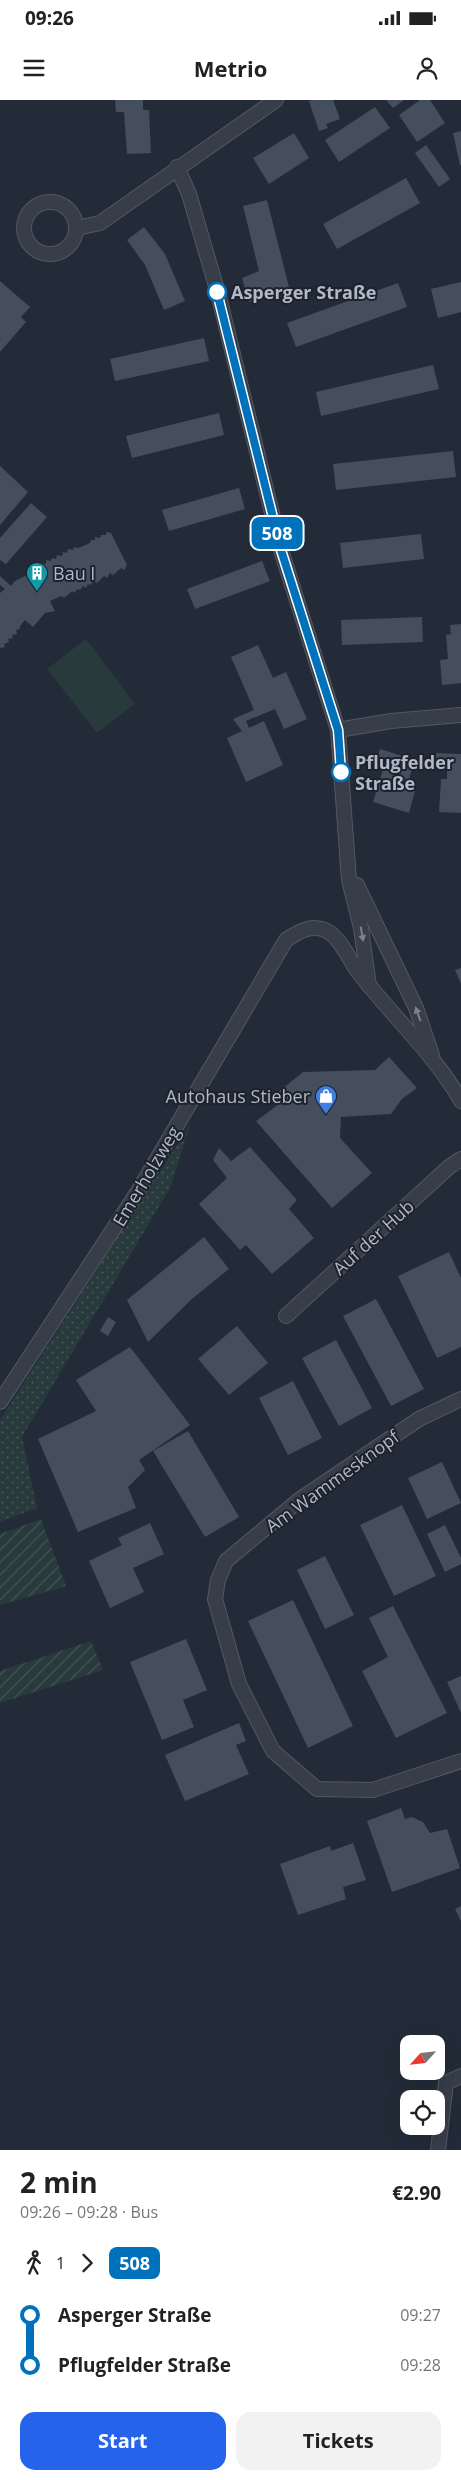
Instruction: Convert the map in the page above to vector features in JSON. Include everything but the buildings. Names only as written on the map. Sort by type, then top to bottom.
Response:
[{"type":"street","points":[[77,228],[100,223],[271,101]]},
{"type":"street","points":[[177,167],[189,194],[218,294],[281,550],[338,730],[391,721],[461,715]]},
{"type":"street","name":"Emerholzweg","points":[[338,730],[349,880],[364,947],[369,986]]},
{"type":"street","name":"Emerholzweg","points":[[346,851],[357,885],[416,1008],[434,1060]]},
{"type":"street","name":"Emerholzweg","points":[[0,1402],[137,1192],[286,940],[301,930],[325,930],[335,938],[369,986],[434,1060],[461,1101]]},
{"type":"street","name":"Auf der Hub","points":[[286,1316],[449,1167],[461,1159]]},
{"type":"street","name":"Am Wammesknopf","points":[[461,1399],[419,1419],[299,1500],[226,1561],[218,1580],[215,1599],[239,1684],[273,1751],[316,1789],[373,1790],[461,1761]]},
{"type":"street","points":[[438,2150],[446,2083],[461,2076]]},
{"type":"shaded area","points":[[86,639],[135,704],[97,733],[47,669]]},
{"type":"shaded area","points":[[190,1125],[170,1188],[22,1437],[37,1508],[0,1522],[0,1420]]},
{"type":"shaded area","points":[[41,1519],[66,1586],[0,1605],[0,1534]]},
{"type":"shaded area","points":[[91,1641],[103,1670],[0,1703],[0,1671]]},
{"type":"bus line","name":"508","points":[[217,292],[281,550],[338,730],[341,772]]},
{"type":"place","name":"Asperger Straße","points":[[217,292]]},
{"type":"place","name":"Bau I","points":[[37,592]]},
{"type":"place","name":"Pflugfelder Straße","points":[[341,772]]},
{"type":"place","name":"Autohaus Stieber","points":[[326,1115]]}]
